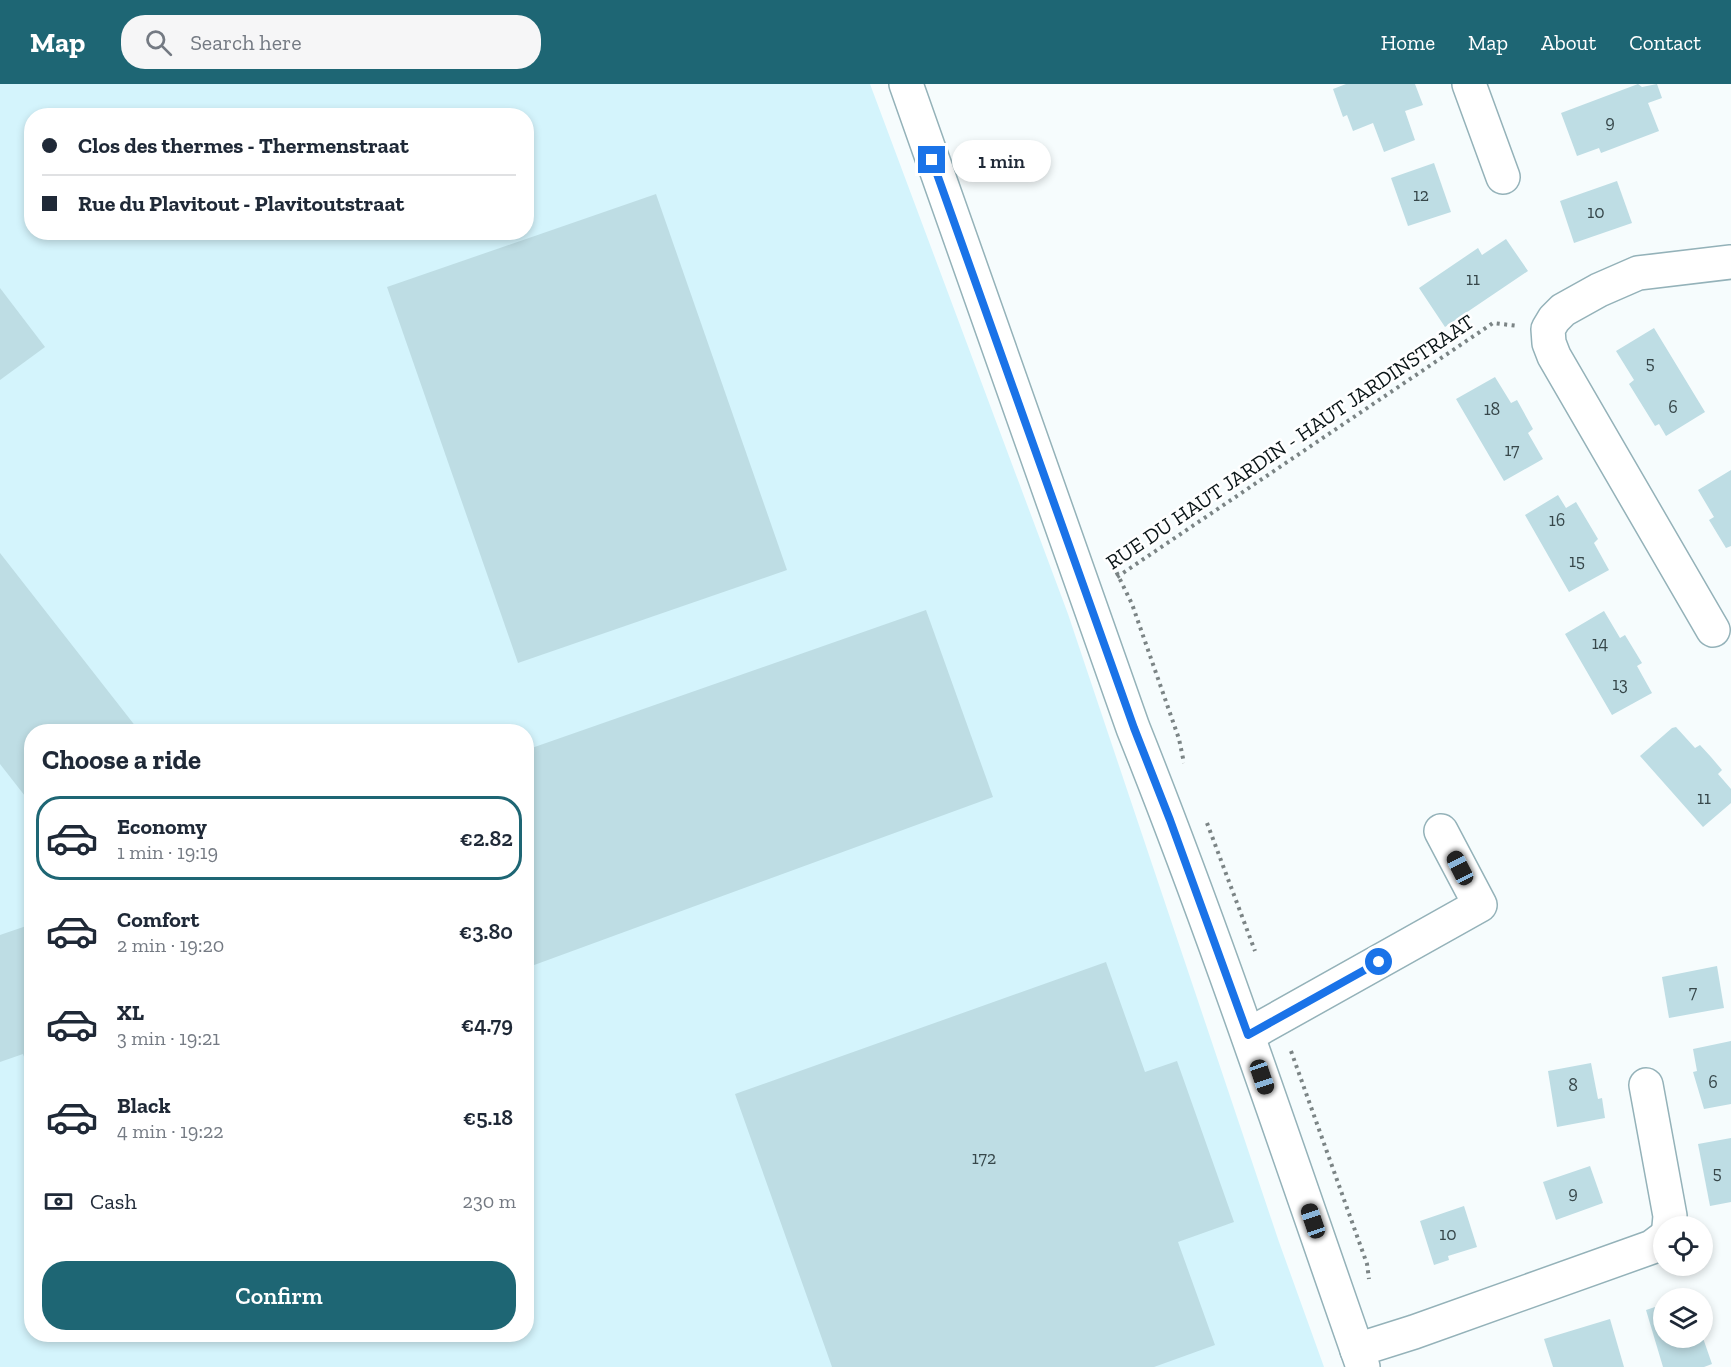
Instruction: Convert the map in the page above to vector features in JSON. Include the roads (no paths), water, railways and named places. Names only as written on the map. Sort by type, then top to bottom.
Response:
[{"type":"street","points":[[906,84],[1087,596],[1248,1035],[1360,1358],[1414,1332],[1653,1246]]},
{"type":"street","points":[[1468,84],[1503,177]]},
{"type":"street","points":[[1713,630],[1554,356],[1549,343],[1548,329],[1563,310],[1638,273],[1731,262]]},
{"type":"street","points":[[1248,1035],[1480,905],[1441,831]]},
{"type":"street","points":[[1646,1085],[1670,1216]]}]
